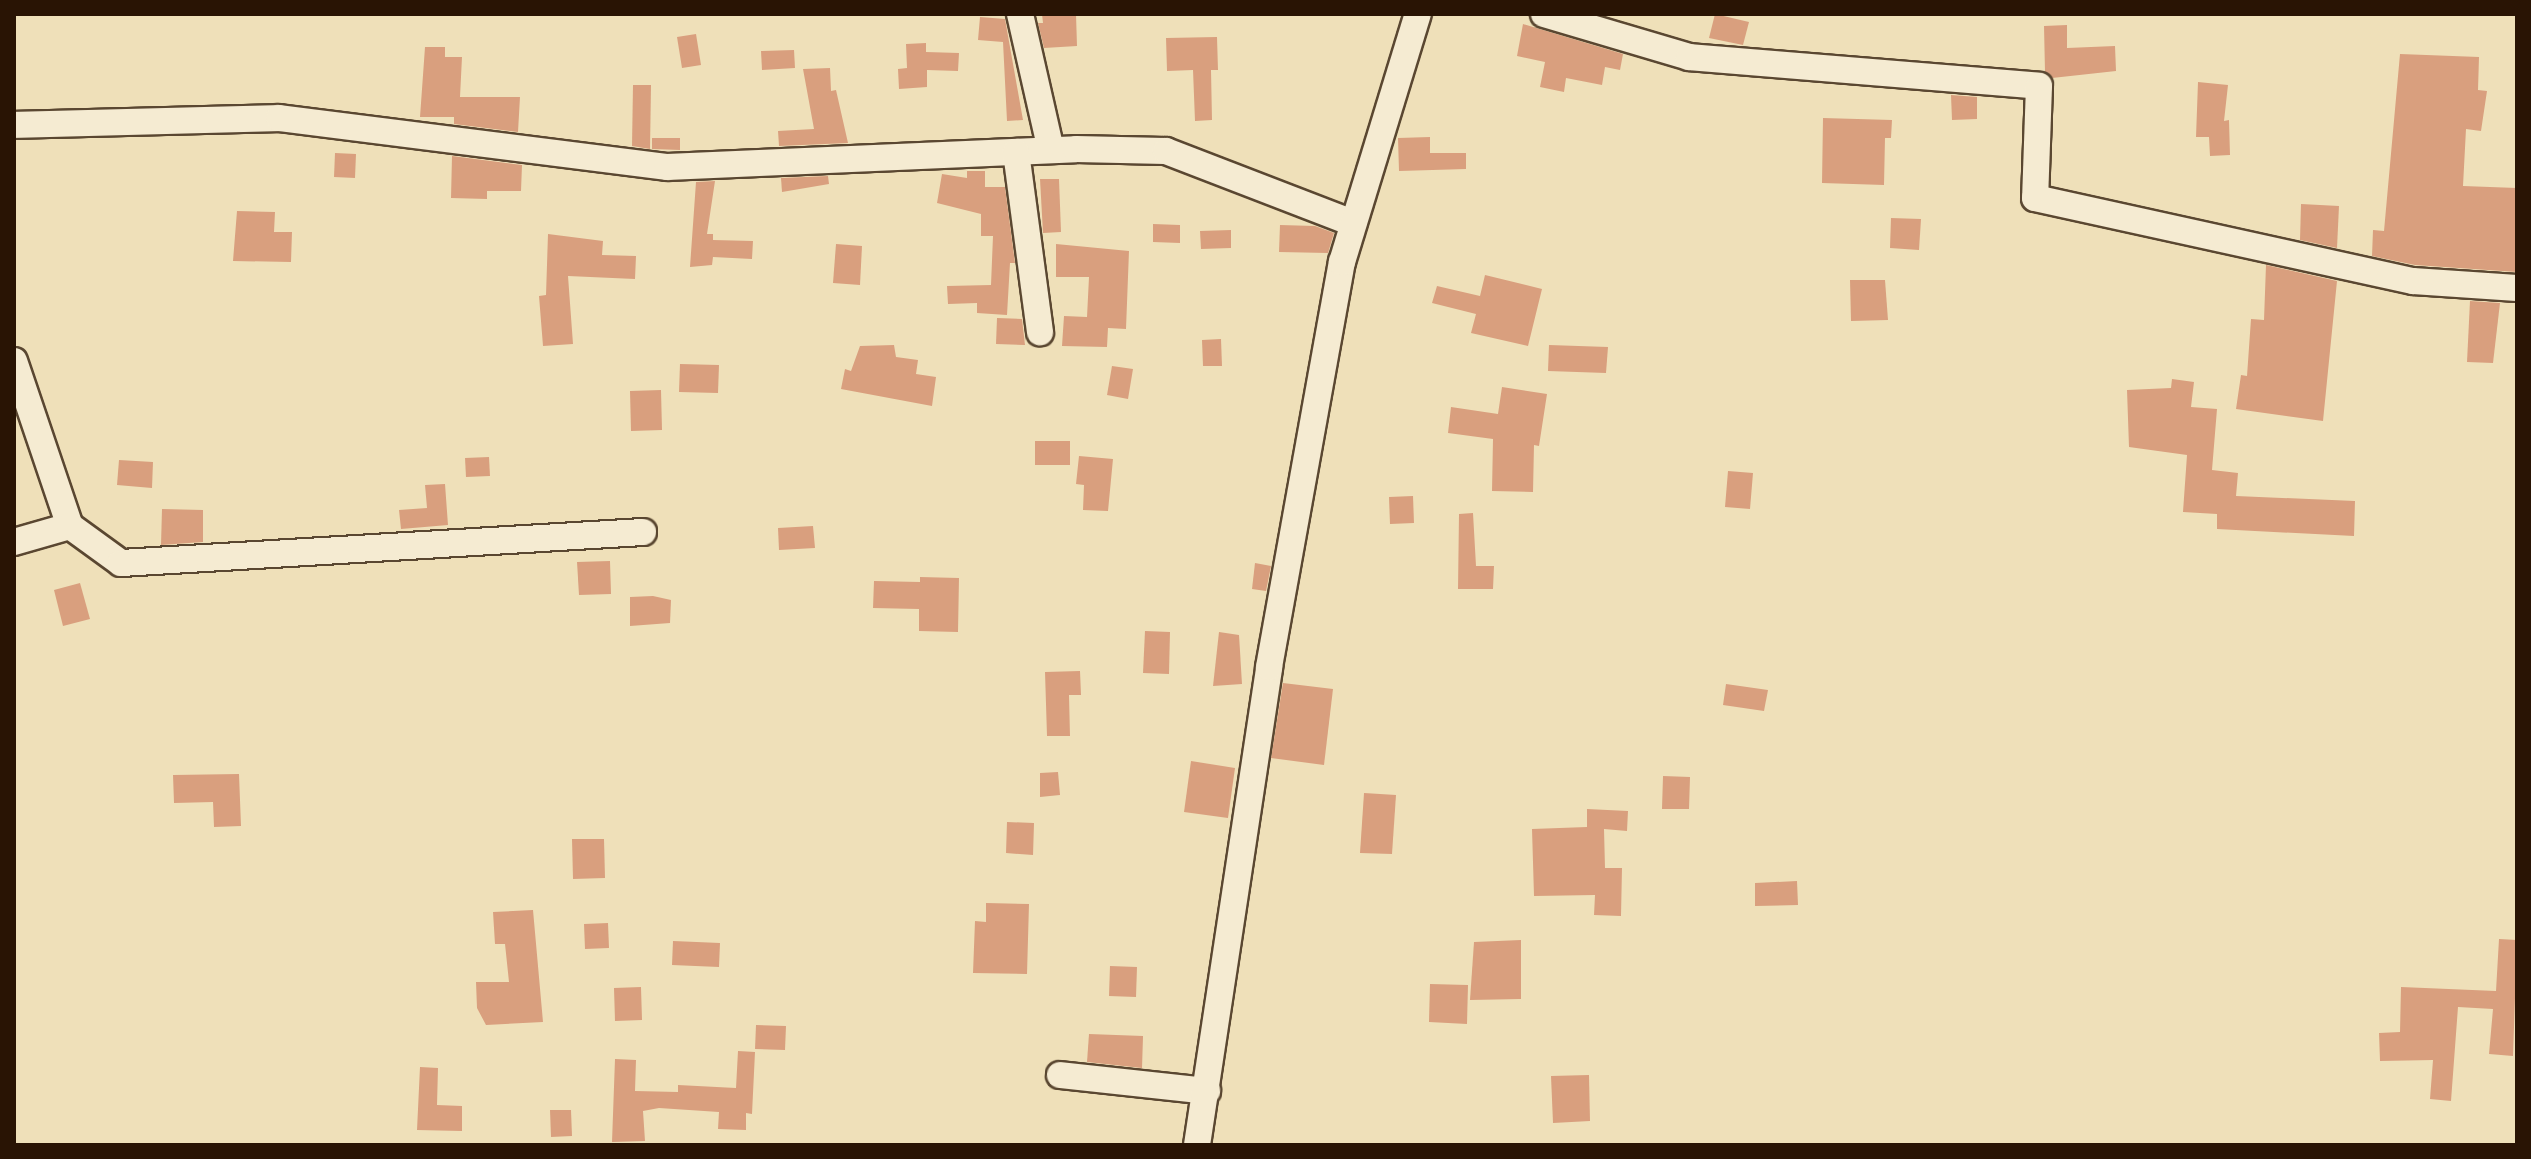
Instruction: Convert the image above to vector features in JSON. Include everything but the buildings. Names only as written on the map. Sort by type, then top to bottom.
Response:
[{"type":"street","points":[[1020,14],[1051,150]]},
{"type":"street","points":[[1197,1145],[1269,667],[1353,223],[1418,14]]},
{"type":"street","points":[[1544,14],[1689,57],[2039,86],[2035,198],[2413,281],[2517,288]]},
{"type":"street","points":[[14,125],[279,118],[667,167],[1051,150],[1166,151],[1353,223]]},
{"type":"street","points":[[1016,152],[1040,332]]},
{"type":"street","points":[[14,361],[70,526],[121,563],[643,532]]},
{"type":"street","points":[[14,542],[70,526]]},
{"type":"street","points":[[1060,1075],[1207,1091]]}]
